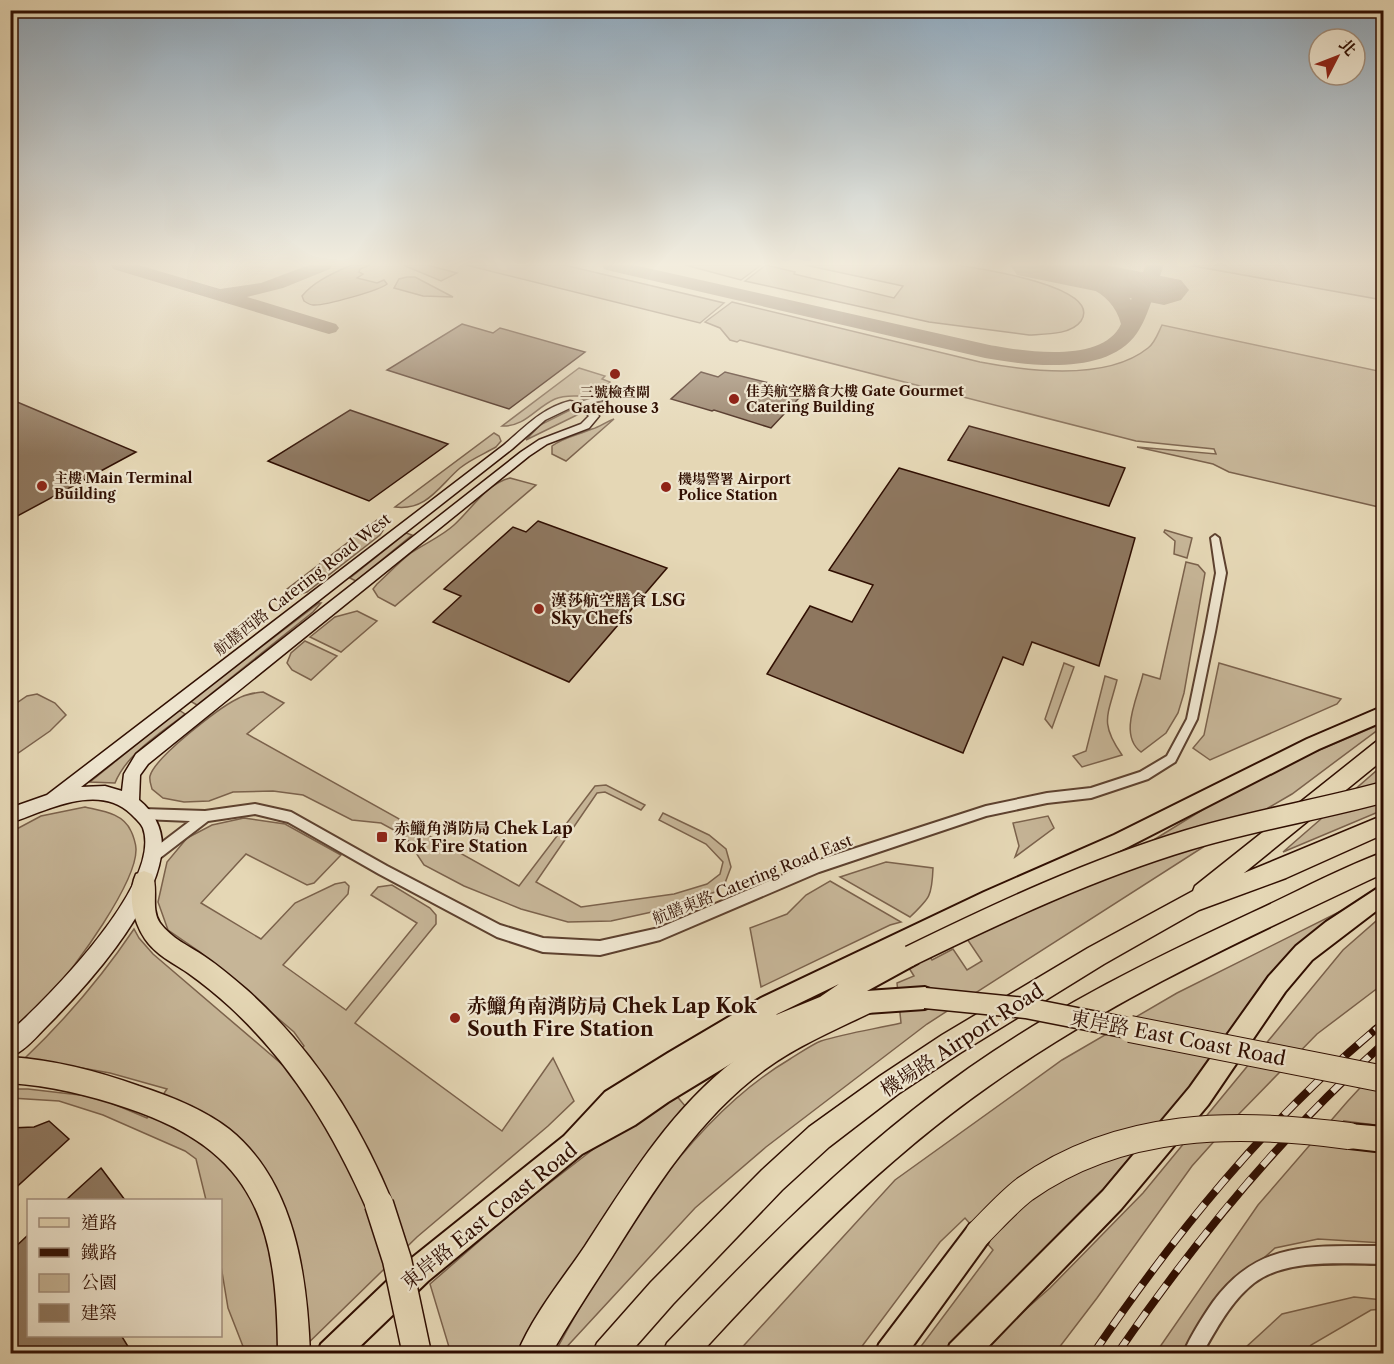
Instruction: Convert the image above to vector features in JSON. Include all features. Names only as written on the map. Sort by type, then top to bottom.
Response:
[{"type":"highway","points":[[1192,902],[1383,747]]},
{"type":"highway","name":"機場路 Airport Road","points":[[609,1353],[662,1293],[764,1188],[819,1137],[889,1085],[951,1044],[1096,956],[1192,902],[1278,871],[1383,824]]},
{"type":"highway","points":[[678,1353],[775,1251],[830,1199],[928,1116],[1026,1045],[1151,972],[1383,862]]},
{"type":"highway","points":[[148,869],[144,907],[152,930],[171,948],[230,991],[284,1043],[316,1083],[334,1111],[379,1204],[397,1260],[417,1353]]},
{"type":"highway","points":[[533,1353],[646,1179],[703,1108],[721,1089],[759,1059],[796,1037],[863,1004]]},
{"type":"highway","points":[[10,1070],[78,1081],[117,1091],[186,1117],[223,1141],[249,1169],[272,1214],[286,1262],[294,1340]]},
{"type":"main road","points":[[573,1145],[614,1101],[676,1060],[769,1006],[991,898],[1121,841],[1312,744],[1383,713]]},
{"type":"main road","points":[[826,1006],[857,984],[985,919],[1168,847],[1213,833],[1342,804],[1383,792]]},
{"type":"main road","points":[[960,1353],[1112,1200],[1199,1096],[1277,984],[1304,953],[1333,928],[1383,893]]},
{"type":"main road","name":"東岸路 East Coast Road","points":[[331,1353],[418,1271],[573,1145],[626,1116],[659,1093],[757,1035],[807,1012],[826,1006],[925,998],[1026,1008],[1383,1079]]},
{"type":"main road","points":[[889,1353],[979,1233],[1017,1196],[1046,1175],[1086,1155],[1131,1140],[1179,1129],[1227,1125],[1318,1131],[1383,1140]]},
{"type":"street","name":"航膳西路 Catering Road West","points":[[53,799],[508,447],[553,409],[605,396],[594,412],[590,423],[543,441],[525,454],[142,759],[132,774],[136,808]]},
{"type":"street","points":[[577,404],[594,412]]},
{"type":"street","name":"航膳東路 Catering Road East","points":[[136,808],[205,816],[255,809],[291,817],[383,870],[497,931],[543,945],[600,948],[660,934],[816,867],[986,811],[1047,798],[1091,793],[1144,776],[1171,759],[1192,719],[1221,573],[1215,538]]},
{"type":"street","points":[[10,816],[53,799],[79,794],[100,794],[136,808],[151,828],[148,869]]},
{"type":"street","points":[[10,1047],[51,1008],[86,969],[116,930],[148,869],[205,816]]},
{"type":"street","points":[[1192,1353],[1223,1300],[1251,1273],[1267,1263],[1305,1255],[1383,1255]]},
{"type":"green space","points":[[721,329],[842,329],[980,362],[1020,368],[1066,371],[1111,365],[1131,358],[1150,346],[1160,329],[1179,329],[1383,372],[1383,508],[1229,472],[1213,464],[1137,447],[1216,454],[1214,449],[1136,441],[740,340],[737,342],[730,340]]},
{"type":"green space","points":[[980,329],[1072,329],[1050,334],[1029,335]]},
{"type":"green space","points":[[579,368],[605,376],[602,379],[610,382],[597,394],[555,399],[524,420],[502,426]]},
{"type":"green space","points":[[570,410],[579,414],[526,440],[540,425]]},
{"type":"green space","points":[[614,419],[566,461],[552,454],[552,446],[557,443]]},
{"type":"green space","points":[[494,433],[501,441],[496,447],[464,465],[432,496],[416,505],[395,507]]},
{"type":"green space","points":[[510,478],[536,485],[395,606],[378,597],[373,589],[402,560],[449,529],[479,498],[501,481]]},
{"type":"green space","points":[[377,520],[384,529],[380,535],[307,592],[300,594],[287,589]]},
{"type":"green space","points":[[1165,530],[1192,538],[1187,558],[1174,554],[1175,541],[1164,532]]},
{"type":"green space","points":[[406,533],[412,535],[356,581],[350,578]]},
{"type":"green space","points":[[1186,562],[1198,565],[1205,573],[1184,693],[1178,713],[1166,733],[1141,752],[1134,745],[1131,736],[1132,715],[1143,674],[1160,679]]},
{"type":"green space","points":[[321,603],[313,612],[197,705],[190,701]]},
{"type":"green space","points":[[357,611],[377,621],[341,652],[310,637],[335,617]]},
{"type":"green space","points":[[305,641],[337,656],[311,680],[292,670],[287,663],[291,653]]},
{"type":"green space","points":[[1064,663],[1074,667],[1052,728],[1045,719]]},
{"type":"green space","points":[[1219,663],[1341,699],[1337,704],[1210,760],[1193,748],[1204,735]]},
{"type":"green space","points":[[1105,676],[1117,680],[1109,711],[1108,726],[1122,755],[1082,767],[1073,756],[1086,751]]},
{"type":"green space","points":[[263,692],[284,703],[247,734],[519,886],[595,786],[606,785],[645,805],[641,810],[605,792],[597,793],[536,882],[581,907],[674,894],[707,884],[720,874],[723,862],[706,844],[659,820],[663,813],[709,835],[726,849],[731,867],[725,883],[715,892],[670,908],[611,921],[568,922],[521,909],[464,886],[424,865],[405,836],[381,823],[352,820],[303,795],[273,791],[233,792],[209,801],[184,802],[163,798],[152,789],[150,778],[154,768],[175,746],[228,704],[243,696]]},
{"type":"green space","points":[[37,694],[55,703],[66,715],[50,731],[11,758],[11,707],[27,696]]},
{"type":"green space","points":[[179,710],[185,714],[136,753],[120,772],[115,783],[90,782]]},
{"type":"green space","points":[[1383,723],[1383,726],[1292,794],[1222,835],[927,1024],[766,1147],[695,1208],[561,1353],[554,1354],[600,1272],[654,1190],[717,1116],[752,1085],[817,1043],[901,1023],[897,983],[914,976],[904,960],[926,951],[932,960],[953,949],[967,970],[982,961],[957,924],[1139,849],[1254,778]]},
{"type":"green space","points":[[1383,765],[1383,810],[1283,852]]},
{"type":"green space","points":[[85,807],[123,820],[132,833],[136,845],[134,864],[116,902],[75,965],[46,998],[11,1030],[11,832],[41,816]]},
{"type":"green space","points":[[1048,816],[1054,828],[1015,857],[1019,846],[1013,823]]},
{"type":"green space","points":[[244,818],[285,824],[341,855],[314,883],[307,885],[246,854],[201,903],[261,939],[295,903],[335,884],[345,882],[349,886],[348,894],[283,965],[346,1010],[417,923],[371,895],[378,887],[392,885],[430,908],[436,915],[436,924],[355,1023],[502,1131],[553,1058],[574,1101],[548,1126],[417,1237],[298,1353],[246,1354],[228,1308],[222,1272],[222,1199],[206,1199],[196,1159],[185,1151],[103,1115],[59,1101],[11,1098],[10,1089],[97,1097],[147,1118],[167,1089],[110,1073],[25,1058],[83,996],[134,929],[153,954],[284,1066],[304,1046],[294,1032],[200,952],[168,930],[158,902],[167,862],[187,838],[212,825]]},
{"type":"green space","points":[[886,862],[933,868],[929,896],[910,917],[840,877]]},
{"type":"green space","points":[[830,881],[901,922],[890,925],[761,987],[750,928],[787,914],[806,895]]},
{"type":"green space","points":[[1367,898],[1120,1169],[1045,1263],[945,1353],[916,1353],[993,1250],[965,1218],[940,1242],[857,1353],[736,1354],[895,1180],[1062,1060],[1177,993]]},
{"type":"green space","points":[[1383,915],[1383,984],[1317,1034],[1192,1166],[1055,1353],[975,1354],[1050,1288],[1143,1193],[1343,950]]},
{"type":"green space","points":[[1383,1063],[1383,1126],[1344,1121],[1354,1149],[1383,1153],[1383,1243],[1318,1239],[1275,1248],[1215,1301],[1190,1353],[1155,1354],[1258,1205]]},
{"type":"green space","points":[[675,1094],[691,1113],[519,1353],[444,1353],[449,1347],[430,1284],[516,1209],[600,1144]]},
{"type":"green space","points":[[1354,1297],[1383,1300],[1383,1309],[1371,1310],[1311,1345],[1305,1353],[1243,1353],[1245,1348],[1282,1314]]},
{"type":"building","points":[[454,329],[478,329],[493,333],[502,329],[585,352],[509,409],[387,370]]},
{"type":"building","name":"佳美航空膳食大樓 Gate Gourmet Catering Building","points":[[701,372],[718,377],[725,372],[769,383],[765,388],[800,397],[771,428],[671,399]]},
{"type":"building","name":"主樓 Main Terminal Building","points":[[10,399],[136,452],[10,520]]},
{"type":"building","points":[[350,410],[448,444],[369,501],[268,461]]},
{"type":"building","points":[[969,426],[1125,468],[1109,506],[948,460]]},
{"type":"building","points":[[899,468],[1135,538],[1099,666],[1032,642],[1023,665],[1003,657],[963,753],[767,674],[810,606],[852,622],[873,585],[829,570]]},
{"type":"building","name":"漢莎航空膳食 LSG Sky Chefs","points":[[538,521],[667,568],[569,682],[433,622],[461,596],[444,589],[513,527],[526,532]]},
{"type":"building","points":[[49,1121],[69,1139],[10,1193],[10,1128],[34,1127]]},
{"type":"building","points":[[101,1168],[124,1199],[67,1199]]},
{"type":"building","points":[[27,1236],[27,1337],[122,1337],[132,1353],[10,1353],[10,1252]]},
{"type":"taxiway","points":[[888,329],[985,351],[1040,358],[1082,356],[1101,351],[1116,343],[1129,329]]},
{"type":"railway","points":[[1374,1030],[1384,1022]]},
{"type":"railway","points":[[1093,1354],[1156,1266],[1223,1182],[1296,1103],[1376,1029]]},
{"type":"railway","points":[[1117,1354],[1177,1270],[1241,1190],[1310,1114],[1384,1043]]},
{"type":"place","name":"三號檢查閘 Gatehouse 3","points":[[615,374]]},
{"type":"place","name":"佳美航空膳食大樓 Gate Gourmet Catering Building","points":[[734,399]]},
{"type":"place","name":"主樓 Main Terminal Building","points":[[42,486]]},
{"type":"place","name":"機場警署 Airport Police Station","points":[[666,487]]},
{"type":"place","name":"漢莎航空膳食 LSG Sky Chefs","points":[[539,609]]},
{"type":"place","name":"赤鱲角消防局 Chek Lap Kok Fire Station","points":[[382,837]]},
{"type":"place","name":"赤鱲角南消防局 Chek Lap Kok South Fire Station","points":[[455,1018]]}]
